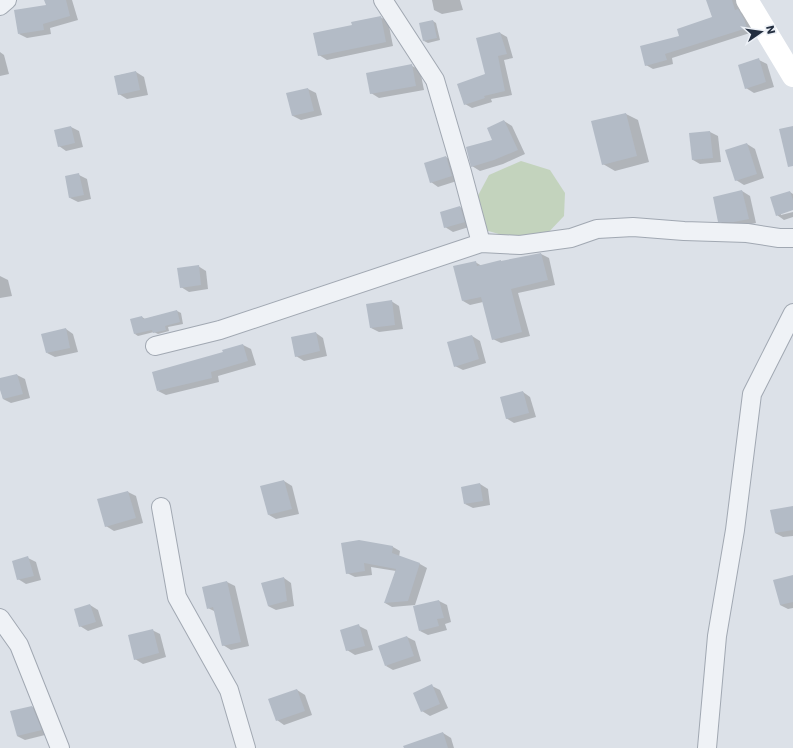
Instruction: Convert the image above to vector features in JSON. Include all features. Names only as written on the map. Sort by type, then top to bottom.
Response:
[{"type":"main road","points":[[747,0],[793,76]]},
{"type":"street","points":[[0,6],[7,0]]},
{"type":"street","points":[[383,0],[435,80],[481,243]]},
{"type":"street","points":[[155,346],[220,330],[481,243],[520,245],[570,238],[597,229],[633,227],[684,231],[747,233],[779,238],[793,238]]},
{"type":"street","points":[[707,748],[717,636],[735,530],[752,394],[793,313]]},
{"type":"street","points":[[161,507],[177,597],[229,690],[246,748]]},
{"type":"street","points":[[0,618],[19,646],[60,748]]},
{"type":"green space","points":[[521,161],[550,170],[565,193],[564,216],[544,237],[513,238],[485,230],[474,203],[489,175]]},
{"type":"building","points":[[44,0],[66,0],[70,16],[43,24],[44,30],[18,34],[14,10],[46,5]]},
{"type":"building","points":[[706,0],[732,0],[735,10],[738,9],[747,28],[665,54],[667,60],[645,66],[640,46],[679,36],[677,29],[712,17]]},
{"type":"building","points":[[381,16],[386,42],[318,56],[313,33],[352,25],[351,22]]},
{"type":"building","points":[[433,20],[437,38],[423,41],[419,23]]},
{"type":"building","points":[[500,32],[507,54],[498,56],[505,91],[484,96],[485,98],[464,105],[457,84],[485,74],[476,38]]},
{"type":"building","points":[[759,58],[766,82],[745,89],[738,65]]},
{"type":"building","points":[[412,64],[416,86],[370,94],[366,73]]},
{"type":"building","points":[[136,71],[140,90],[118,95],[114,76]]},
{"type":"building","points":[[308,88],[314,111],[292,116],[286,93]]},
{"type":"building","points":[[626,113],[637,156],[602,165],[591,121]]},
{"type":"building","points":[[504,120],[518,150],[494,160],[471,167],[466,147],[492,140],[487,128]]},
{"type":"building","points":[[71,126],[75,143],[58,147],[54,130]]},
{"type":"building","points":[[793,126],[793,166],[788,167],[779,129]]},
{"type":"building","points":[[710,131],[713,158],[692,160],[689,133]]},
{"type":"building","points":[[747,143],[757,174],[735,181],[725,150]]},
{"type":"building","points":[[446,156],[452,176],[430,183],[424,163]]},
{"type":"building","points":[[79,173],[84,195],[69,198],[65,176]]},
{"type":"building","points":[[742,190],[749,219],[734,222],[718,222],[713,197]]},
{"type":"building","points":[[790,191],[793,200],[793,210],[776,216],[770,197]]},
{"type":"building","points":[[460,206],[465,222],[444,228],[440,212]]},
{"type":"building","points":[[541,253],[548,280],[511,289],[522,332],[492,340],[481,297],[462,301],[453,266],[476,261],[477,266]]},
{"type":"building","points":[[199,265],[201,285],[180,288],[177,268]]},
{"type":"building","points":[[392,300],[395,325],[370,328],[366,304]]},
{"type":"building","points":[[177,310],[180,322],[165,326],[166,330],[153,333],[152,330],[134,334],[130,319],[142,316],[143,319]]},
{"type":"building","points":[[66,328],[70,348],[46,353],[41,334]]},
{"type":"building","points":[[316,332],[320,351],[295,357],[291,337]]},
{"type":"building","points":[[472,335],[479,359],[454,367],[447,342]]},
{"type":"building","points":[[243,344],[248,361],[211,372],[212,378],[157,391],[152,372],[223,352],[222,350]]},
{"type":"building","points":[[17,374],[23,394],[3,399],[0,390],[0,378]]},
{"type":"building","points":[[523,391],[529,413],[506,419],[500,397]]},
{"type":"building","points":[[284,480],[292,509],[268,515],[260,486]]},
{"type":"building","points":[[480,483],[483,501],[464,504],[461,487]]},
{"type":"building","points":[[128,491],[136,518],[105,527],[97,499]]},
{"type":"building","points":[[793,506],[793,530],[775,533],[770,510]]},
{"type":"building","points":[[359,540],[393,546],[392,553],[420,563],[408,601],[384,603],[396,569],[364,563],[365,571],[346,574],[341,543]]},
{"type":"building","points":[[28,556],[34,576],[17,580],[12,561]]},
{"type":"building","points":[[793,575],[793,602],[780,605],[773,580]]},
{"type":"building","points":[[284,577],[287,601],[268,606],[261,583]]},
{"type":"building","points":[[227,581],[241,642],[222,646],[213,607],[207,609],[202,587]]},
{"type":"building","points":[[439,600],[444,618],[437,619],[439,626],[419,631],[413,606]]},
{"type":"building","points":[[90,604],[96,622],[79,627],[74,609]]},
{"type":"building","points":[[359,624],[365,646],[346,651],[340,630]]},
{"type":"building","points":[[153,629],[159,653],[134,660],[128,635]]},
{"type":"building","points":[[407,636],[414,656],[385,666],[378,646]]},
{"type":"building","points":[[432,684],[440,704],[421,712],[413,693]]},
{"type":"building","points":[[297,689],[305,711],[276,721],[268,699]]},
{"type":"building","points":[[32,706],[42,730],[17,736],[10,711]]},
{"type":"building","points":[[443,732],[448,748],[404,748],[403,746]]}]
